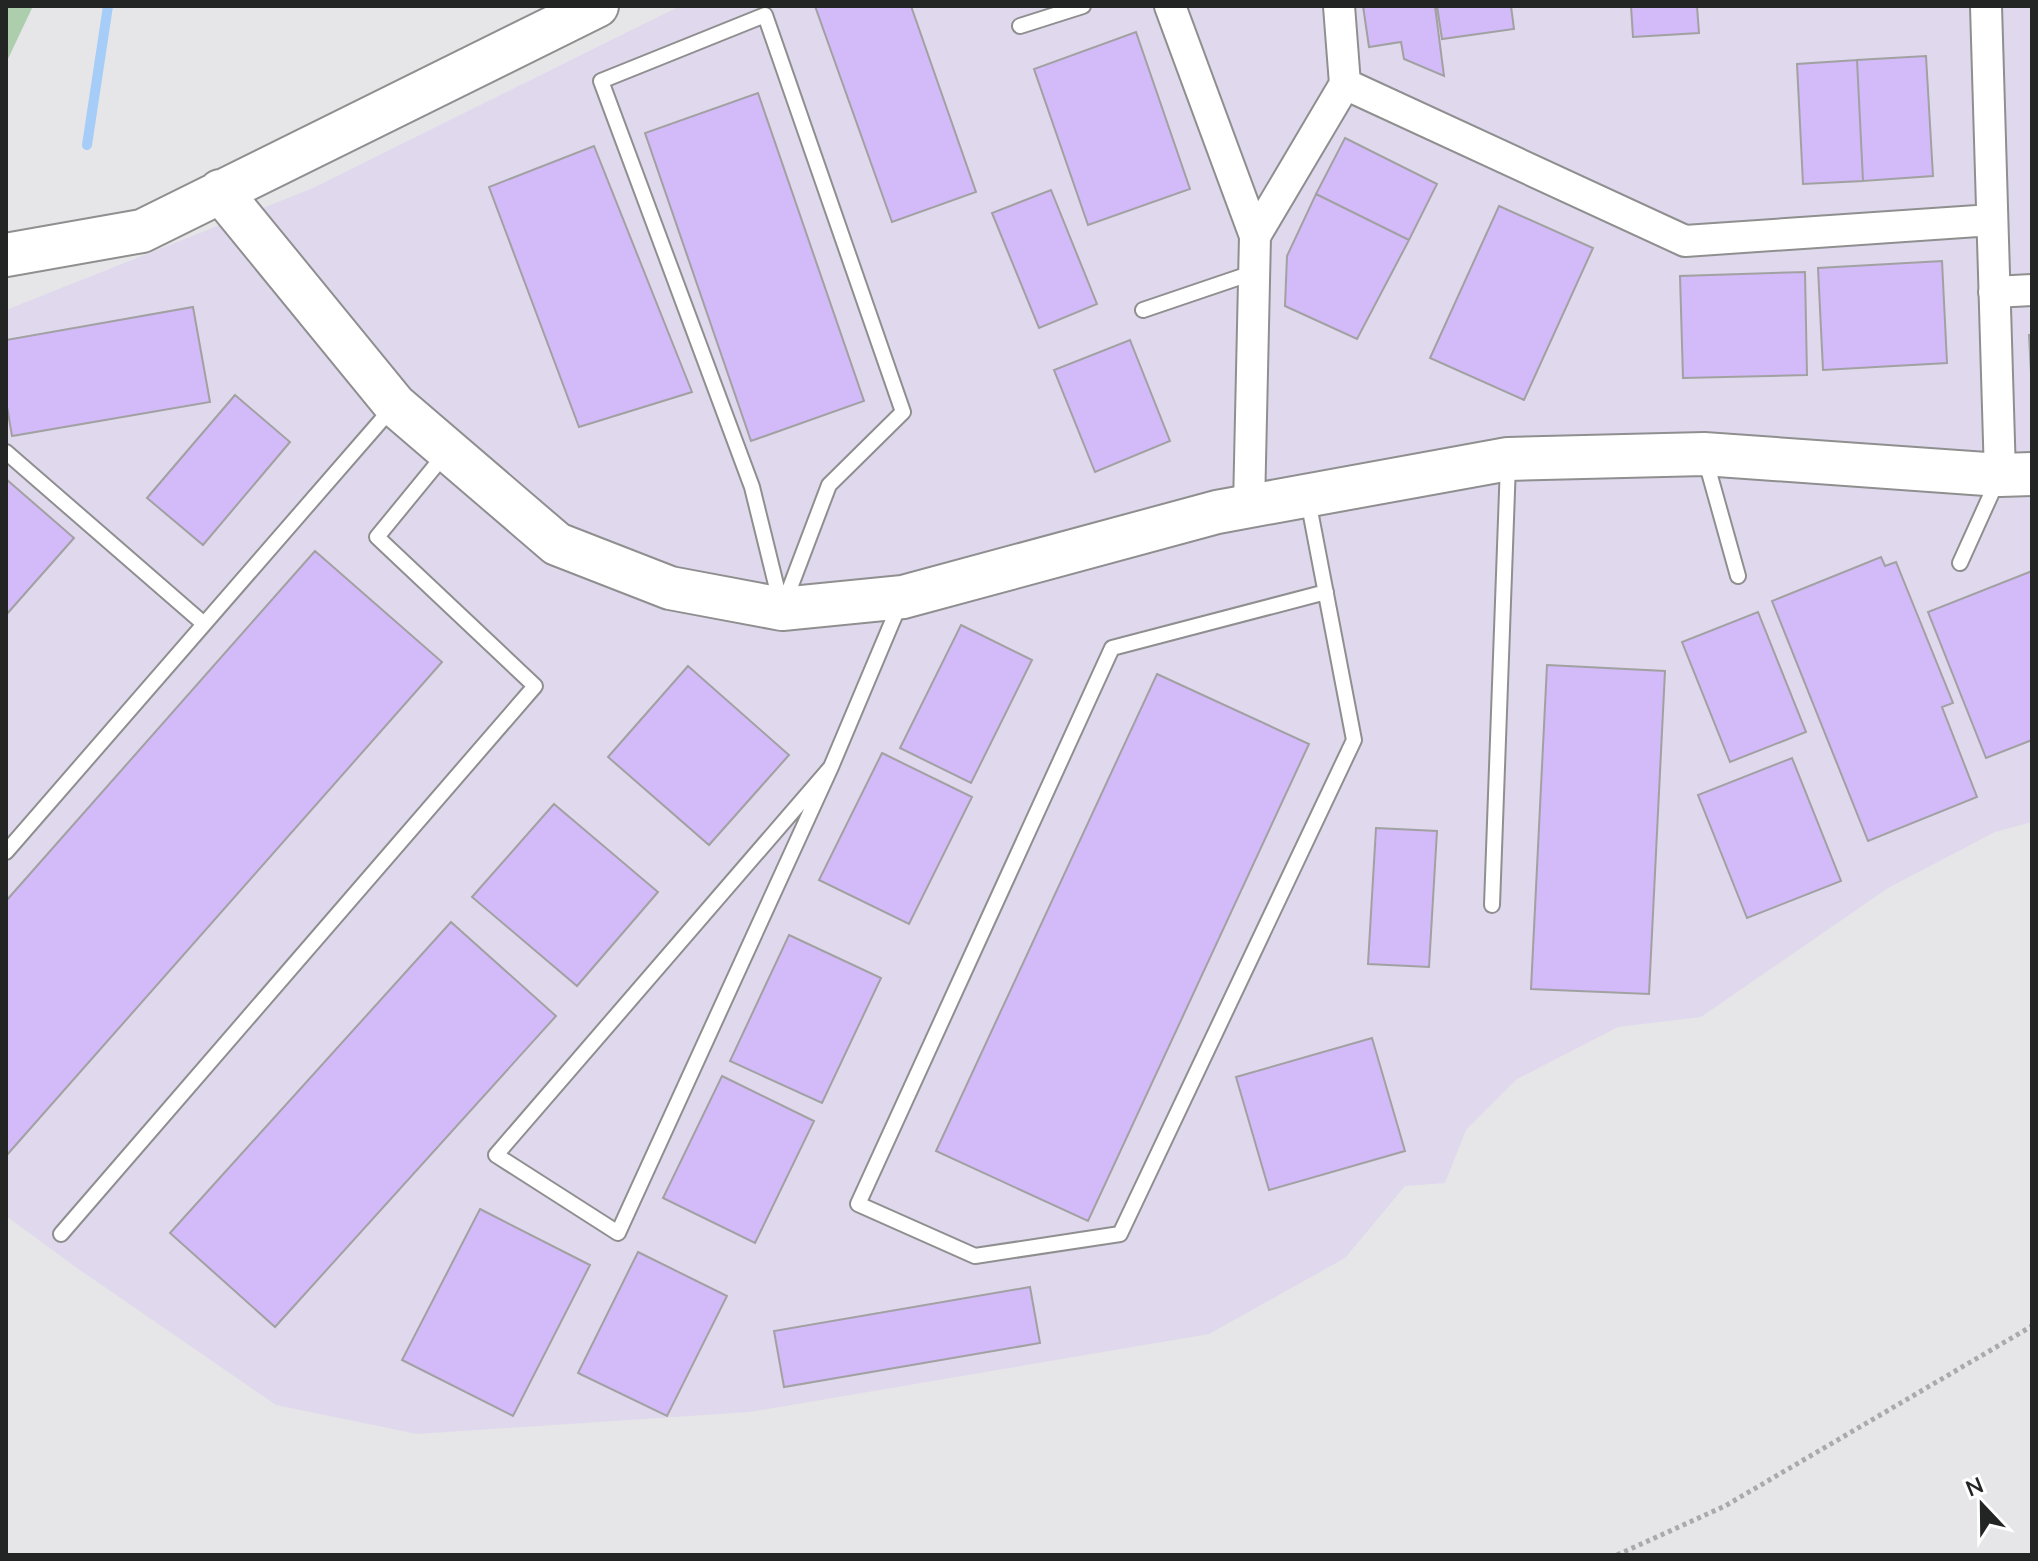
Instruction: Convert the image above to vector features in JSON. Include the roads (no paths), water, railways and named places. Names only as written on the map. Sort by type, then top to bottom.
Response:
[{"type":"street","points":[[6,255],[142,231],[597,6]]},
{"type":"street","points":[[1170,6],[1255,236],[1249,507]]},
{"type":"street","points":[[1255,236],[1345,84],[1339,6]]},
{"type":"street","points":[[220,191],[395,405],[557,544],[670,588],[782,609],[903,597],[1217,512],[1508,459],[1704,454],[2016,474],[1994,292],[1986,6]]},
{"type":"street","points":[[1345,84],[1685,241],[1992,220]]},
{"type":"street","points":[[6,227],[220,191]]},
{"type":"street","points":[[1994,292],[2032,290]]},
{"type":"lane","points":[[1020,26],[1083,6]]},
{"type":"lane","points":[[765,15],[903,412],[829,485],[782,609],[752,487],[601,81],[765,15]]},
{"type":"lane","points":[[1143,310],[1255,272]]},
{"type":"lane","points":[[6,852],[395,405]]},
{"type":"lane","points":[[61,1234],[535,686],[377,537],[448,451]]},
{"type":"lane","points":[[6,452],[204,624]]},
{"type":"lane","points":[[1704,454],[1738,576]]},
{"type":"lane","points":[[1492,905],[1508,459]]},
{"type":"lane","points":[[1960,563],[2016,474]]},
{"type":"lane","points":[[1307,495],[1326,592],[1354,740],[1120,1234],[975,1256],[858,1204],[1112,648],[1326,592]]},
{"type":"lane","points":[[831,767],[496,1155],[618,1233],[831,767],[903,597]]},
{"type":"waterway","points":[[87,145],[108,6]]}]
